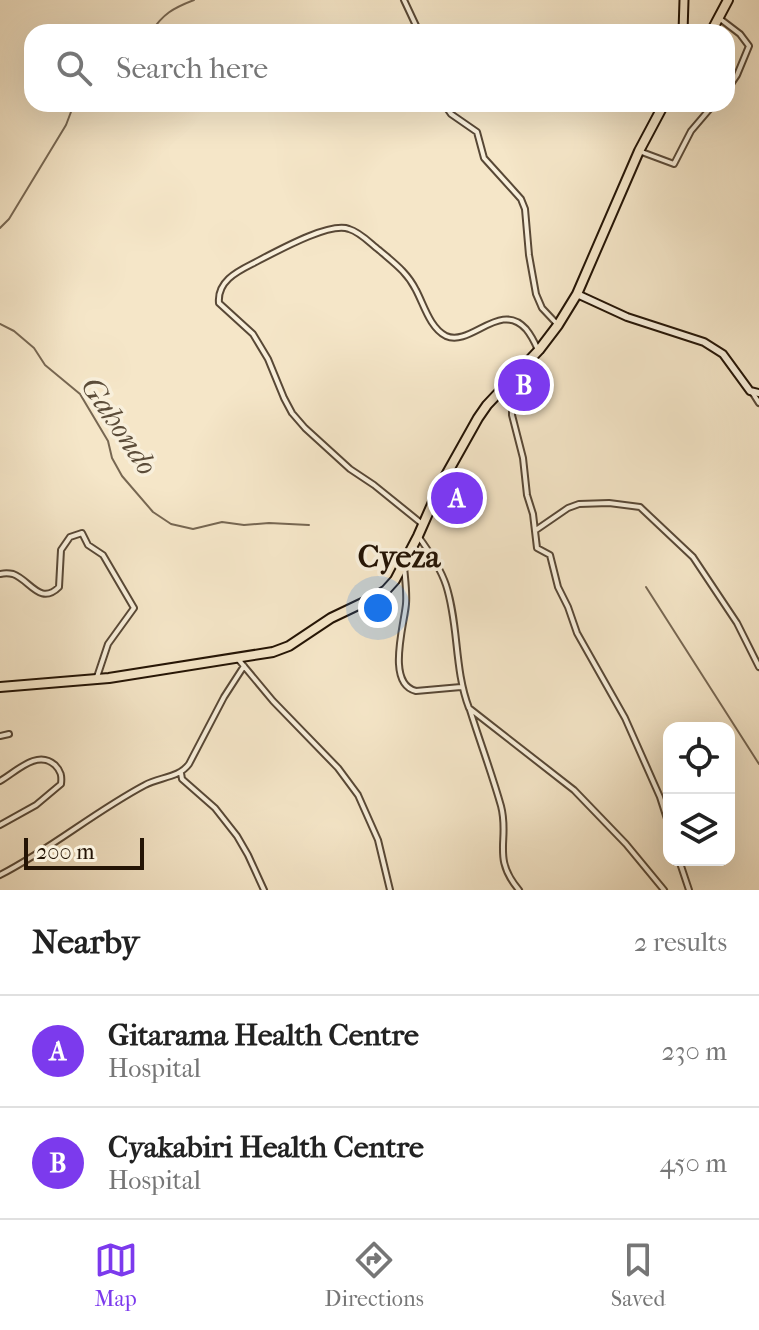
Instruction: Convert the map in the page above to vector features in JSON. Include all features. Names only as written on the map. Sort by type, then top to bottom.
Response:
[{"type":"highway","points":[[716,24],[727,2]]},
{"type":"highway","points":[[0,687],[96,680],[241,662],[283,648],[391,585],[474,424],[487,405],[539,350],[577,294],[639,151],[660,112]]},
{"type":"main road","points":[[683,24],[684,0]]},
{"type":"main road","points":[[577,294],[627,317],[715,347],[756,392]]},
{"type":"street","points":[[404,0],[415,24]]},
{"type":"street","points":[[719,18],[727,24]]},
{"type":"street","points":[[735,30],[749,46],[735,78]]},
{"type":"street","points":[[450,112],[477,132],[484,158],[524,204],[536,294],[542,308],[558,325]]},
{"type":"street","points":[[639,151],[674,164],[691,131],[707,112]]},
{"type":"street","points":[[423,524],[350,469],[298,421],[253,334],[219,303],[223,284],[240,270],[307,237],[343,227],[358,233],[401,268],[435,326],[444,335],[451,338],[465,336],[491,323],[508,320],[525,328],[539,350]]},
{"type":"street","points":[[505,386],[512,399],[512,415],[523,458],[537,548],[550,555],[558,587],[577,633],[625,718],[663,806]]},
{"type":"street","points":[[756,392],[759,403]]},
{"type":"street","points":[[536,530],[579,504],[609,503],[640,507],[693,557],[737,623],[759,667]]},
{"type":"street","points":[[0,574],[14,574],[39,592],[49,594],[59,587],[61,550],[70,537],[82,533],[88,545],[103,555],[134,608],[108,644],[96,680]]},
{"type":"street","points":[[418,536],[446,586],[462,687],[502,809],[503,858],[519,890]]},
{"type":"street","points":[[404,564],[407,602],[399,652],[403,682],[410,690],[416,691],[462,687]]},
{"type":"street","points":[[0,875],[39,854],[143,786],[181,773],[189,764],[241,662],[273,701],[342,771],[358,795],[378,840],[390,890]]},
{"type":"street","points":[[469,708],[574,790],[626,844],[664,890]]},
{"type":"street","points":[[0,736],[9,734]]},
{"type":"street","points":[[0,781],[41,759],[58,768],[62,781],[36,805],[0,825]]},
{"type":"street","points":[[181,773],[182,779],[215,808],[240,840],[264,890]]},
{"type":"street","points":[[681,866],[689,890]]},
{"type":"waterway","points":[[158,24],[169,12],[194,0]]},
{"type":"waterway","points":[[0,228],[9,219],[71,112]]},
{"type":"waterway","name":"Gahondo","points":[[0,324],[34,348],[45,365],[80,394],[108,441],[112,458],[122,476],[153,512],[171,524],[193,529],[222,522],[309,525]]},
{"type":"waterway","points":[[646,587],[759,764]]},
{"type":"place","name":"Cyakabiri Health Centre","points":[[524,385]]},
{"type":"place","name":"Gitarama Health Centre","points":[[457,498]]},
{"type":"district","name":"Cyeza","points":[[399,556]]}]
